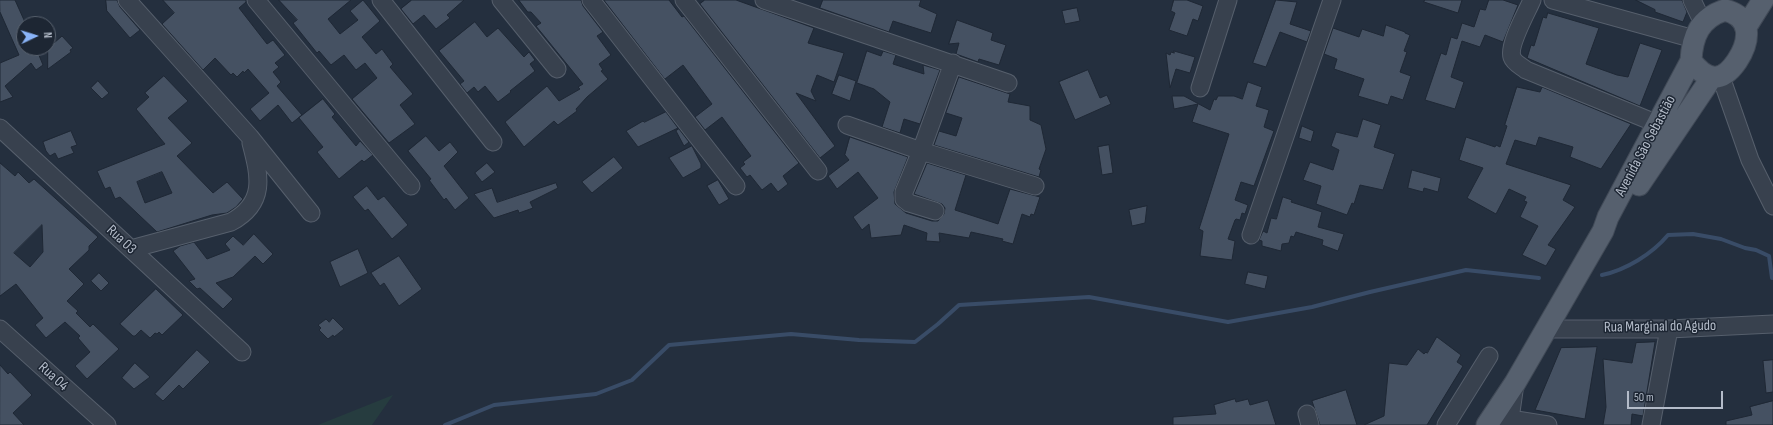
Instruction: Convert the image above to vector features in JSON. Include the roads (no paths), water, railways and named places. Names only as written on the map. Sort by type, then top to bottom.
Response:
[{"type":"main road","name":"Avenida São Sebastião","points":[[1603,231],[1612,224],[1716,77],[1730,71],[1743,52],[1748,37],[1746,27],[1763,0]]},
{"type":"main road","points":[[1698,31],[1714,14],[1730,5],[1734,13],[1741,18],[1746,27]]},
{"type":"main road","name":"Avenida São Sebastião","points":[[1487,425],[1515,383],[1603,231],[1608,218],[1691,61],[1698,31]]},
{"type":"main road","points":[[1691,61],[1697,68],[1716,77]]},
{"type":"street","points":[[127,0],[250,137],[311,213]]},
{"type":"street","points":[[256,0],[411,186]]},
{"type":"street","points":[[380,0],[493,142]]},
{"type":"street","points":[[501,0],[557,69]]},
{"type":"street","points":[[591,0],[736,186]]},
{"type":"street","points":[[684,0],[818,171]]},
{"type":"street","points":[[764,0],[807,6],[1008,83]]},
{"type":"street","points":[[1200,88],[1228,0]]},
{"type":"street","points":[[1251,235],[1332,0]]},
{"type":"street","points":[[1532,0],[1512,47],[1512,56],[1515,62],[1526,70],[1658,124]]},
{"type":"street","points":[[1553,0],[1604,7],[1698,31],[1692,0]]},
{"type":"street","points":[[935,211],[904,199],[904,192],[921,151],[953,63]]},
{"type":"street","points":[[1716,77],[1750,160],[1773,206]]},
{"type":"street","points":[[847,125],[921,151],[1035,186]]},
{"type":"street","name":"Rua 03","points":[[0,128],[242,352]]},
{"type":"street","points":[[131,249],[231,222],[243,215],[251,207],[257,195],[259,170],[250,137]]},
{"type":"street","name":"Rua Marginal do Agudo","points":[[1547,328],[1669,329],[1773,324]]},
{"type":"street","name":"Rua 04","points":[[0,328],[107,425]]},
{"type":"street","points":[[1651,425],[1669,329]]},
{"type":"street","points":[[1446,425],[1489,356]]},
{"type":"street","name":"Avenida São Sebastião","points":[[1509,422],[1515,383]]},
{"type":"street","points":[[1509,422],[1548,425]]},
{"type":"waterway","points":[[1602,275],[1611,273],[1638,260],[1654,249],[1668,235],[1693,234],[1721,239],[1745,248],[1756,250],[1769,256],[1772,278],[1773,277]]},
{"type":"waterway","points":[[445,425],[494,405],[596,394],[632,380],[669,345],[791,334],[859,340],[915,342],[959,305],[1089,297],[1228,322],[1312,307],[1466,270],[1539,278]]}]
